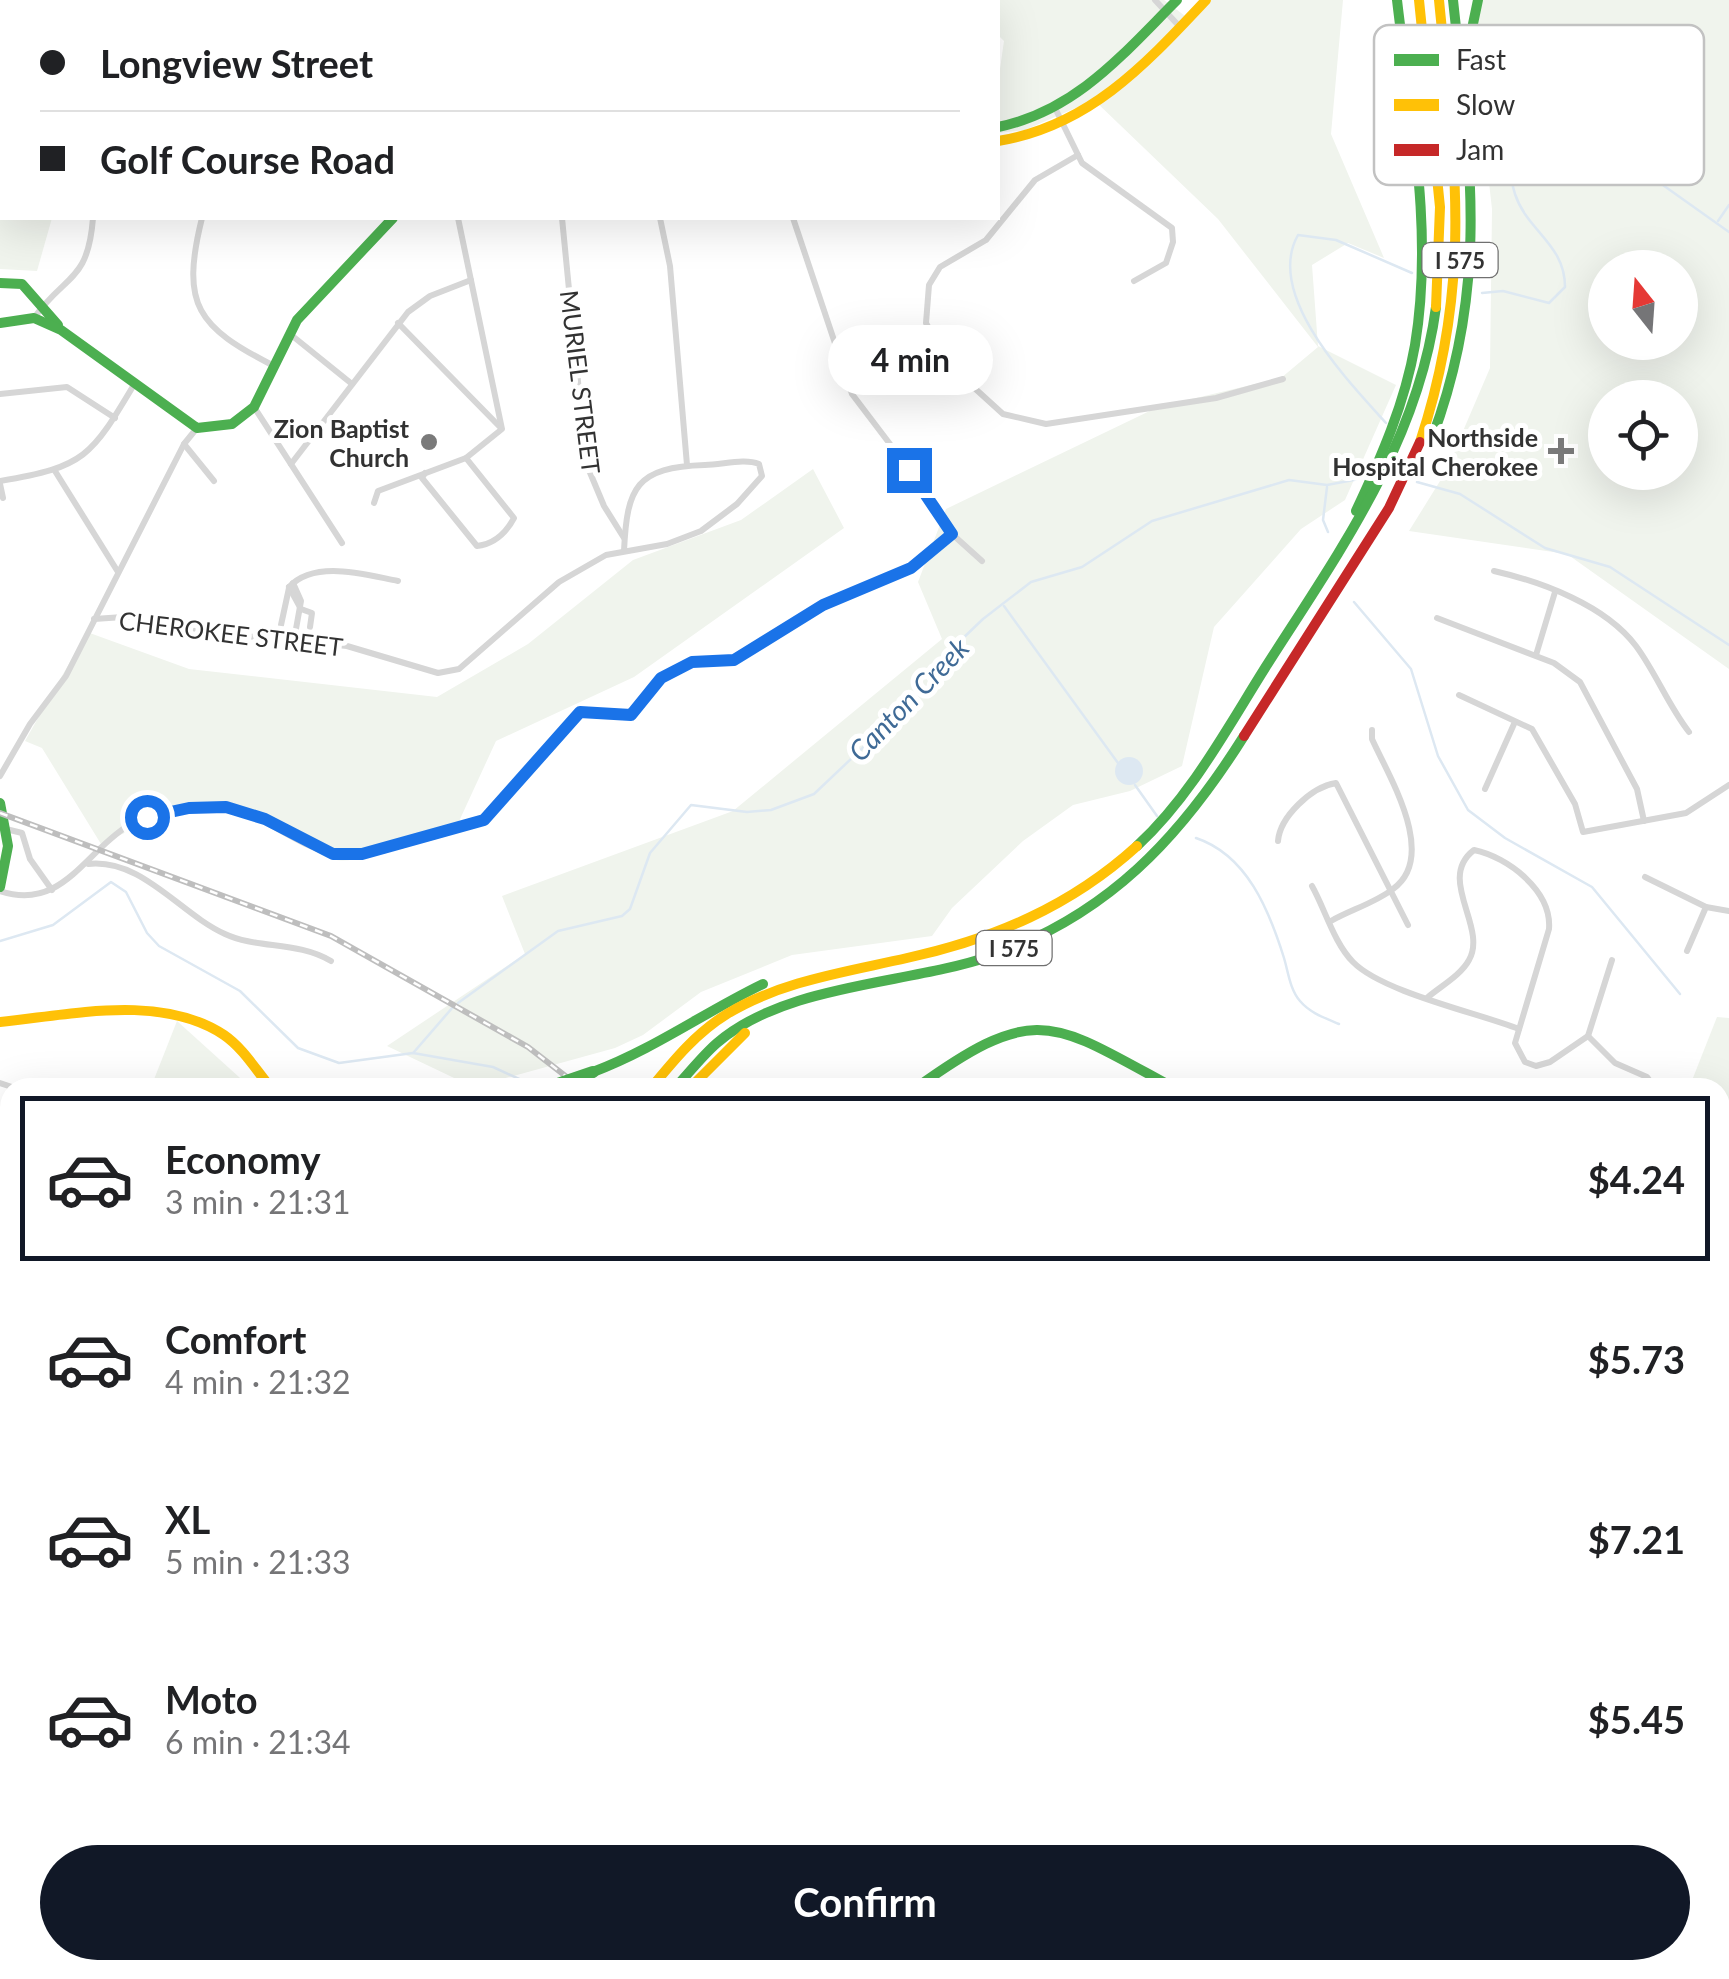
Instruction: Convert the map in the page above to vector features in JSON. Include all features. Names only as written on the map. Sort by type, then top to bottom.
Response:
[{"type":"main road","points":[[1000,126],[1056,110],[1177,0]]},
{"type":"main road","points":[[1000,141],[1064,126],[1086,114],[1206,0]]},
{"type":"main road","points":[[1397,0],[1399,25]]},
{"type":"main road","name":"I 575","points":[[1419,0],[1421,25]]},
{"type":"main road","name":"I 575","points":[[1439,0],[1441,25]]},
{"type":"main road","points":[[1453,0],[1455,25]]},
{"type":"main road","points":[[1472,25],[1478,0]]},
{"type":"main road","points":[[1327,572],[1392,432],[1418,322],[1421,256],[1414,185]]},
{"type":"main road","name":"I 575","points":[[659,1078],[687,1045],[722,1015],[782,985],[996,934],[1054,907],[1112,867],[1161,821],[1194,779],[1327,572],[1376,493],[1401,439],[1433,328],[1439,221],[1436,185]]},
{"type":"main road","name":"I 575","points":[[684,1078],[718,1042],[762,1014],[810,996],[990,956],[1044,934],[1111,894],[1158,853],[1216,783],[1410,471],[1436,401],[1458,291],[1455,185]]},
{"type":"main road","points":[[1389,508],[1437,426],[1466,328],[1473,283],[1470,185]]},
{"type":"main road","points":[[0,324],[34,318],[61,330],[197,428],[232,424],[254,407],[289,333],[306,307],[391,220]]},
{"type":"main road","points":[[0,283],[18,282],[44,306],[61,330]]},
{"type":"main road","points":[[0,803],[8,846],[0,889]]},
{"type":"main road","points":[[575,1078],[660,1044],[719,1005],[755,987],[830,972]]},
{"type":"main road","points":[[699,1078],[729,1046],[763,1022],[915,975]]},
{"type":"main road","points":[[0,1022],[148,1011],[184,1015],[224,1035],[262,1078]]},
{"type":"main road","points":[[938,1078],[988,1038],[1036,1025],[1062,1030],[1155,1078]]},
{"type":"street","points":[[1155,0],[1179,26]]},
{"type":"street","points":[[1111,64],[1126,78]]},
{"type":"street","points":[[1056,110],[1089,169],[1172,228],[1174,242],[1166,264],[1134,281]]},
{"type":"street","points":[[1078,155],[1034,180],[986,240],[940,268],[929,285],[926,323],[948,364],[1004,414],[1046,424],[1216,398],[1284,379]]},
{"type":"street","points":[[34,318],[79,274],[91,240],[93,220]]},
{"type":"street","points":[[202,220],[194,282],[199,311],[210,328],[229,343],[274,366]]},
{"type":"street","points":[[458,220],[502,429]]},
{"type":"street","name":"MURIEL STREET","points":[[562,220],[586,463],[604,506],[624,538]]},
{"type":"street","points":[[660,220],[670,266],[686,465]]},
{"type":"street","points":[[794,220],[847,385],[952,534],[982,561]]},
{"type":"street","points":[[291,464],[398,324],[420,302],[471,280]]},
{"type":"street","points":[[398,324],[502,429]]},
{"type":"street","points":[[289,333],[352,384]]},
{"type":"street","points":[[3,498],[0,482],[56,472],[79,462],[136,382]]},
{"type":"street","points":[[0,394],[67,387],[114,418]]},
{"type":"street","points":[[254,407],[342,543]]},
{"type":"street","points":[[0,776],[30,724],[66,676],[184,444],[197,428]]},
{"type":"street","points":[[374,503],[378,491],[466,458],[502,429]]},
{"type":"street","points":[[184,444],[214,481]]},
{"type":"street","points":[[426,472],[422,478],[461,530],[477,546],[488,545],[508,530],[514,518],[466,458]]},
{"type":"street","points":[[754,461],[762,474],[737,504],[701,531],[667,544],[624,551],[632,490],[654,473],[686,465],[754,461]]},
{"type":"street","points":[[56,472],[118,573]]},
{"type":"street","points":[[0,889],[25,896],[52,890],[136,821],[210,805],[255,815],[314,847],[348,856],[475,824],[498,810],[515,782],[542,759],[580,712],[631,715],[661,678],[692,662],[734,660],[823,605],[911,568],[952,534]]},
{"type":"street","name":"CHEROKEE STREET","points":[[94,619],[138,616],[186,630],[347,646],[438,673],[458,669],[489,647],[538,597],[606,555],[624,551]]},
{"type":"street","points":[[291,585],[340,570],[398,581]]},
{"type":"street","points":[[1494,571],[1555,592],[1602,615],[1630,639],[1688,732]]},
{"type":"street","points":[[291,585],[301,610],[294,640]]},
{"type":"street","points":[[281,625],[291,585]]},
{"type":"street","points":[[1536,655],[1555,592]]},
{"type":"street","points":[[301,610],[312,613],[310,627]]},
{"type":"street","points":[[1437,618],[1536,655],[1580,682],[1637,789],[1644,821]]},
{"type":"street","points":[[1458,695],[1532,729],[1575,804],[1583,832],[1686,813],[1729,785]]},
{"type":"street","points":[[1485,789],[1514,724]]},
{"type":"street","points":[[1331,921],[1391,891],[1402,881],[1410,839],[1402,800],[1372,739],[1372,730]]},
{"type":"street","points":[[1278,842],[1279,826],[1290,813],[1325,785],[1336,783],[1408,926]]},
{"type":"street","points":[[6,830],[22,834],[30,858],[52,890]]},
{"type":"street","points":[[1428,997],[1465,967],[1472,954],[1473,932],[1460,891],[1468,854],[1485,852],[1526,878],[1550,917],[1519,1029],[1516,1050],[1525,1062],[1536,1066],[1556,1058],[1588,1036],[1612,960]]},
{"type":"street","points":[[88,864],[122,869],[167,892],[227,935],[273,942],[331,961]]},
{"type":"street","points":[[1645,877],[1706,906],[1729,911]]},
{"type":"street","points":[[1312,886],[1356,965],[1428,997],[1519,1029]]},
{"type":"street","points":[[1688,951],[1706,906]]},
{"type":"street","points":[[1588,1036],[1614,1064],[1648,1078]]},
{"type":"shaded area","points":[[1000,0],[1164,0],[1189,19],[1204,0],[1343,0],[1331,134],[1384,258],[1348,243],[1312,265],[1318,346],[1396,385],[1345,500],[1301,529],[1214,627],[1182,766],[1130,791],[1073,805],[1023,841],[952,908],[932,936],[792,955],[701,992],[643,1035],[615,1048],[506,1078],[454,1078],[387,1046],[525,954],[502,896],[733,811],[942,639],[918,582],[946,509],[1158,407],[1281,378],[1318,347],[1218,219],[1094,100],[1025,130],[1000,133],[1004,41],[1000,37]]},
{"type":"shaded area","points":[[1479,0],[1729,0],[1729,669],[1567,554],[1409,531],[1445,473],[1490,368],[1489,185],[1704,185],[1704,25],[1471,25],[1470,15]]},
{"type":"shaded area","points":[[0,220],[51,220],[37,271],[0,269]]},
{"type":"shaded area","points":[[813,469],[844,528],[634,677],[496,741],[455,830],[378,854],[336,860],[257,820],[212,811],[169,816],[101,844],[42,748],[25,741],[87,632],[189,669],[437,697],[528,644],[633,560],[741,520]]},
{"type":"shaded area","points":[[1129,757],[1139,761],[1143,771],[1139,781],[1129,785],[1119,781],[1115,771],[1119,761]]},
{"type":"shaded area","points":[[1717,1017],[1729,1018],[1729,1078],[1693,1078]]},
{"type":"shaded area","points":[[177,1021],[240,1078],[155,1078]]},
{"type":"waterway","name":"Canton Creek","points":[[1482,293],[1503,291],[1549,303],[1565,287],[1559,260],[1521,207],[1513,185]]},
{"type":"waterway","name":"Canton Creek","points":[[1663,185],[1729,232]]},
{"type":"waterway","points":[[1718,221],[1729,205]]},
{"type":"waterway","name":"Canton Creek","points":[[1386,423],[1315,336],[1292,284],[1291,259],[1298,235],[1336,240],[1412,273]]},
{"type":"waterway","name":"Canton Creek","points":[[458,1003],[558,931],[622,916],[630,909],[650,853],[691,805],[747,812],[771,810],[814,794],[929,685],[959,642],[1031,582],[1082,567],[1152,521],[1289,480],[1327,485],[1359,479]]},
{"type":"waterway","points":[[1417,482],[1460,494],[1545,548],[1610,567],[1729,645]]},
{"type":"waterway","points":[[1327,487],[1323,520],[1328,532]]},
{"type":"waterway","points":[[1354,602],[1411,669],[1438,756],[1468,810],[1505,838],[1592,887],[1680,994]]},
{"type":"waterway","points":[[1004,606],[1118,763]]},
{"type":"waterway","points":[[1135,785],[1157,816]]},
{"type":"waterway","points":[[1196,838],[1229,857],[1254,886],[1300,1001],[1339,1024]]},
{"type":"waterway","name":"Canton Creek","points":[[0,941],[53,925],[111,882],[126,892],[147,933],[159,946],[240,991],[298,1048],[339,1063],[413,1053],[493,1067],[517,1078]]},
{"type":"waterway","name":"Canton Creek","points":[[414,1052],[453,1007]]},
{"type":"railway","points":[[0,813],[331,936],[528,1047],[568,1078]]},
{"type":"traffic: fast","points":[[1000,126],[1026,119],[1075,94],[1117,60],[1177,0]]},
{"type":"traffic: fast","points":[[1397,0],[1400,25]]},
{"type":"traffic: fast","points":[[1453,0],[1456,25]]},
{"type":"traffic: fast","points":[[1473,25],[1478,0]]},
{"type":"traffic: fast","points":[[1356,511],[1399,409],[1415,345],[1422,259],[1419,185]]},
{"type":"traffic: fast","points":[[1432,438],[1462,327],[1469,274],[1470,185]]},
{"type":"traffic: fast","points":[[0,323],[34,318],[61,330],[197,428],[232,424],[254,407],[297,320],[391,220]]},
{"type":"traffic: fast","points":[[0,283],[22,284],[58,325]]},
{"type":"traffic: fast","points":[[1137,846],[1174,806],[1207,761],[1371,496],[1412,405],[1436,307]]},
{"type":"traffic: fast","points":[[684,1078],[717,1043],[745,1023],[777,1008],[848,988],[958,966],[1033,939],[1071,919],[1106,895],[1167,840],[1244,736]]},
{"type":"traffic: fast","points":[[0,803],[8,846],[0,887]]},
{"type":"traffic: fast","points":[[593,1072],[763,984]]},
{"type":"traffic: fast","points":[[931,1078],[990,1042],[1018,1032],[1044,1030],[1099,1048],[1155,1078]]},
{"type":"traffic: fast","points":[[575,1078],[593,1072]]},
{"type":"traffic: slow","points":[[1000,141],[1060,122],[1088,107],[1137,69],[1206,0]]},
{"type":"traffic: slow","points":[[1419,0],[1422,25]]},
{"type":"traffic: slow","points":[[1439,0],[1441,25]]},
{"type":"traffic: slow","points":[[1436,307],[1438,185]]},
{"type":"traffic: slow","points":[[1420,442],[1448,328],[1454,275],[1454,185]]},
{"type":"traffic: slow","points":[[659,1078],[705,1030],[748,1003],[814,979],[939,950],[1001,930],[1058,903],[1137,846]]},
{"type":"traffic: slow","points":[[0,1022],[115,1010],[172,1014],[224,1035],[263,1078]]},
{"type":"traffic: slow","points":[[700,1078],[745,1033]]},
{"type":"traffic: jam","points":[[1244,736],[1389,508],[1420,442]]},
{"type":"place","name":"Zion Baptist Church","points":[[429,442]]},
{"type":"place","name":"Northside Hospital Cherokee","points":[[1561,451]]},
{"type":"route","points":[[147,817],[210,805],[226,807],[265,819],[323,850],[348,856],[484,820],[498,810],[515,782],[542,759],[570,719],[580,712],[631,715],[644,702],[653,683],[661,678],[692,662],[734,660],[823,605],[894,577],[928,556],[952,534],[937,506],[909,470]]}]
